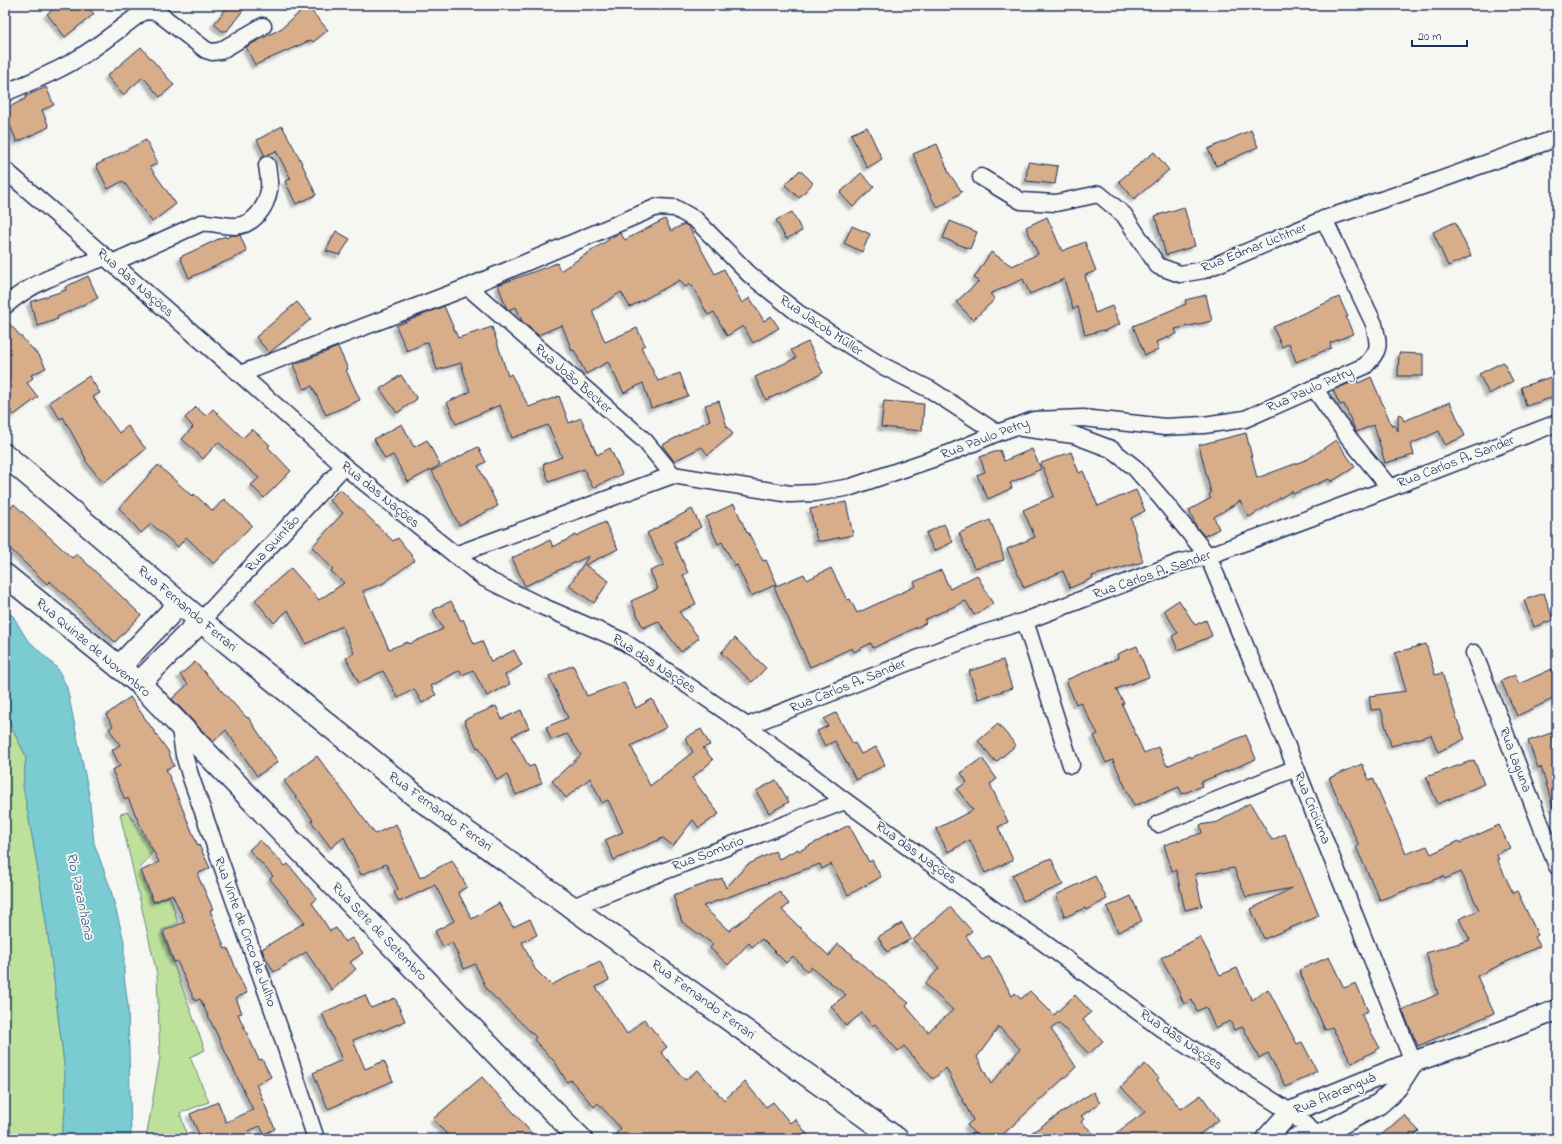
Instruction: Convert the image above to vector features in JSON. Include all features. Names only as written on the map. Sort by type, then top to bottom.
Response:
[{"type":"main road","name":"Rua Fernando Ferrari","points":[[5,455],[201,621],[417,797],[897,1139]]},
{"type":"main road","name":"Rua Quinze de Novembro","points":[[5,575],[139,683],[179,723]]},
{"type":"main road","points":[[119,667],[180,603]]},
{"type":"main road","points":[[165,619],[185,637]]},
{"type":"main road","points":[[139,683],[201,621]]},
{"type":"main road","name":"Rua Sete de Setembro","points":[[179,723],[517,1075],[581,1139]]},
{"type":"street","points":[[5,93],[50,74],[71,63],[90,51],[144,11],[157,12],[206,50],[212,52],[220,51],[263,26]]},
{"type":"street","name":"Rua Edmar Lichtner","points":[[981,176],[1021,201],[1056,203],[1099,194],[1124,215],[1158,266],[1180,274],[1204,270],[1324,219],[1420,187],[1557,138]]},
{"type":"street","points":[[5,306],[25,290],[42,282],[109,260],[200,224],[208,223],[235,226],[246,224],[254,219],[262,210],[269,190],[267,165]]},
{"type":"street","name":"Rua das Nações","points":[[5,170],[344,466],[484,578],[540,605],[623,641],[747,726],[845,801],[997,912],[1040,940],[1166,1032],[1290,1112],[1320,1137]]},
{"type":"street","name":"Rua Jacob Müller","points":[[468,287],[657,207],[674,208],[696,220],[749,274],[798,313],[879,364],[931,390],[997,433]]},
{"type":"street","name":"Rua Paulo Petry","points":[[673,475],[790,494],[816,493],[851,487],[950,453],[997,433],[1034,420],[1083,418],[1165,427],[1204,426],[1245,419],[1365,366],[1376,355],[1379,343],[1374,324],[1324,219]]},
{"type":"street","points":[[240,374],[468,287]]},
{"type":"street","name":"Rua João Becker","points":[[468,287],[645,441],[673,475]]},
{"type":"street","points":[[1314,388],[1348,438],[1390,488]]},
{"type":"street","name":"Rua Carlos A. Sander","points":[[747,726],[975,636],[1024,621],[1178,563],[1208,556],[1390,488],[1557,423]]},
{"type":"street","name":"Rua Criciúma","points":[[1014,427],[1074,435],[1111,449],[1134,467],[1208,556],[1296,768],[1413,1062]]},
{"type":"street","name":"Rua Quintão","points":[[201,621],[344,466]]},
{"type":"street","points":[[455,555],[673,475]]},
{"type":"street","points":[[1024,621],[1071,765]]},
{"type":"street","name":"Rua Laguna","points":[[1474,653],[1557,866]]},
{"type":"street","name":"Rua Vinte de Cinco de Julho","points":[[179,723],[184,755],[191,778],[279,1027],[316,1139]]},
{"type":"street","points":[[1158,824],[1296,768]]},
{"type":"street","name":"Rua Sombrio","points":[[572,907],[845,801]]},
{"type":"street","name":"Rua Araranguá","points":[[1266,1139],[1290,1112],[1413,1062],[1498,1033],[1557,1010]]},
{"type":"street","name":"Rua Araranguá","points":[[1295,1139],[1320,1137],[1379,1104],[1397,1087],[1413,1062]]},
{"type":"green space","points":[[5,713],[26,757],[23,786],[47,929],[64,1062],[66,1094],[60,1139],[5,1139]]},
{"type":"green space","points":[[128,812],[149,846],[157,846],[139,870],[153,903],[170,896],[178,923],[161,930],[205,1050],[190,1057],[209,1102],[180,1113],[188,1139],[146,1139],[160,1057],[157,974],[120,814]]},
{"type":"water","name":"Rio Paranhana","points":[[5,610],[13,616],[26,638],[58,669],[67,688],[89,794],[94,843],[110,887],[124,941],[124,976],[128,1006],[131,1139],[60,1139],[66,1094],[64,1062],[47,929],[23,786],[26,757],[5,713]]},
{"type":"building","points":[[59,5],[86,5],[94,14],[65,37],[47,14]]},
{"type":"building","points":[[229,5],[247,5],[227,31],[222,31],[214,24]]},
{"type":"building","points":[[307,6],[328,30],[313,42],[311,40],[255,65],[246,47],[282,28]]},
{"type":"building","points":[[141,47],[174,85],[160,97],[143,77],[123,95],[107,76]]},
{"type":"building","points":[[46,87],[54,105],[42,110],[49,127],[17,142],[9,123],[5,123],[5,109],[25,99],[26,96]]},
{"type":"building","points":[[282,126],[299,157],[316,195],[296,204],[285,181],[291,179],[276,151],[265,156],[257,140]]},
{"type":"building","points":[[867,127],[882,159],[867,168],[851,134]]},
{"type":"building","points":[[1251,130],[1258,147],[1216,166],[1208,149]]},
{"type":"building","points":[[146,140],[158,163],[150,167],[176,204],[152,222],[123,181],[108,189],[96,165]]},
{"type":"building","points":[[937,144],[949,173],[962,192],[938,208],[932,199],[913,154]]},
{"type":"building","points":[[1154,152],[1169,170],[1134,199],[1119,181]]},
{"type":"building","points":[[1028,162],[1058,166],[1055,184],[1026,181]]},
{"type":"building","points":[[800,170],[813,183],[799,198],[785,185]]},
{"type":"building","points":[[861,173],[874,187],[853,207],[840,193]]},
{"type":"building","points":[[1184,207],[1195,246],[1166,255],[1155,216]]},
{"type":"building","points":[[792,212],[802,231],[786,239],[776,220]]},
{"type":"building","points":[[1047,217],[1062,251],[1085,242],[1096,271],[1085,275],[1095,313],[1112,306],[1120,324],[1104,331],[1085,335],[1078,307],[1073,309],[1064,279],[1030,294],[1023,279],[990,294],[995,299],[973,320],[956,302],[979,281],[974,278],[991,252],[1012,266],[1038,254],[1026,227]]},
{"type":"building","points":[[665,219],[671,231],[684,224],[689,227],[715,274],[724,269],[742,303],[750,298],[764,321],[771,316],[779,328],[753,343],[743,326],[727,336],[714,312],[708,315],[691,284],[685,287],[680,280],[630,307],[621,292],[592,311],[605,342],[637,328],[645,345],[641,347],[658,381],[680,373],[688,396],[651,408],[643,383],[624,393],[608,362],[586,374],[574,350],[572,351],[562,325],[538,335],[522,321],[516,307],[508,310],[498,285],[557,263],[560,271],[620,233],[625,240]]},
{"type":"building","points":[[950,221],[977,232],[970,249],[943,238]]},
{"type":"building","points":[[1455,222],[1471,256],[1448,266],[1433,232]]},
{"type":"building","points":[[852,226],[870,234],[862,252],[844,243]]},
{"type":"building","points":[[336,231],[350,239],[340,255],[326,251]]},
{"type":"building","points":[[232,235],[240,235],[247,252],[189,278],[180,257],[225,236],[226,238]]},
{"type":"building","points":[[88,276],[98,298],[57,317],[58,319],[38,326],[30,302],[66,290],[65,287]]},
{"type":"building","points":[[1206,295],[1212,321],[1175,329],[1177,334],[1156,342],[1159,350],[1145,355],[1133,326],[1186,304],[1185,300]]},
{"type":"building","points":[[1339,297],[1348,317],[1346,317],[1353,334],[1330,343],[1331,348],[1296,362],[1289,343],[1282,347],[1273,327]]},
{"type":"building","points":[[297,302],[311,319],[269,353],[256,337]]},
{"type":"building","points":[[444,306],[458,338],[492,327],[508,376],[511,374],[529,407],[559,396],[569,423],[581,418],[597,455],[610,448],[622,474],[593,488],[584,469],[549,482],[543,464],[562,457],[548,425],[512,438],[500,405],[456,424],[447,402],[470,392],[461,363],[437,370],[428,342],[407,351],[396,326]]},
{"type":"building","points":[[5,319],[40,357],[46,368],[31,375],[33,378],[27,383],[38,397],[14,415],[5,403]]},
{"type":"building","points":[[808,342],[823,373],[766,400],[755,377],[796,358],[791,350]]},
{"type":"building","points":[[338,347],[348,369],[346,370],[360,400],[326,415],[312,386],[304,389],[293,365]]},
{"type":"building","points":[[1399,353],[1423,354],[1423,376],[1398,376]]},
{"type":"building","points":[[1503,362],[1513,381],[1489,394],[1479,374]]},
{"type":"building","points":[[401,375],[417,399],[397,413],[380,389]]},
{"type":"building","points":[[1557,375],[1557,396],[1526,406],[1521,387]]},
{"type":"building","points":[[89,376],[100,393],[93,397],[119,433],[128,426],[146,449],[103,483],[85,460],[86,459],[63,417],[60,419],[49,402]]},
{"type":"building","points":[[1371,377],[1392,426],[1395,425],[1398,431],[1398,415],[1401,414],[1404,421],[1450,402],[1465,436],[1445,445],[1439,431],[1411,444],[1414,455],[1385,463],[1374,425],[1356,432],[1344,404],[1340,405],[1333,390],[1357,380],[1358,383]]},
{"type":"building","points":[[719,401],[727,427],[733,434],[708,455],[702,447],[674,461],[662,445],[710,420],[705,405]]},
{"type":"building","points":[[884,401],[924,404],[922,431],[881,427]]},
{"type":"building","points":[[196,407],[206,416],[213,409],[243,438],[252,429],[270,445],[268,447],[291,471],[264,498],[251,485],[259,478],[218,442],[203,459],[182,439],[193,427],[185,418]]},
{"type":"building","points":[[402,424],[414,447],[427,440],[440,465],[408,482],[393,455],[385,459],[374,439]]},
{"type":"building","points":[[1246,433],[1257,478],[1308,459],[1336,440],[1355,467],[1331,482],[1329,479],[1293,494],[1292,491],[1249,517],[1240,501],[1214,517],[1219,529],[1204,536],[1196,526],[1189,510],[1211,498],[1209,495],[1211,493],[1199,445]]},
{"type":"building","points":[[478,447],[486,462],[478,466],[498,506],[459,525],[432,471]]},
{"type":"building","points":[[1032,449],[1041,469],[1010,483],[1012,488],[988,499],[977,475],[985,472],[980,457],[1000,450],[1004,461]]},
{"type":"building","points":[[1071,452],[1079,473],[1083,471],[1098,506],[1136,490],[1145,511],[1131,518],[1143,562],[1092,576],[1093,578],[1070,588],[1063,571],[1024,588],[1007,549],[1035,537],[1023,510],[1054,496],[1041,463]]},
{"type":"building","points":[[158,465],[192,496],[194,494],[213,511],[224,499],[252,525],[214,564],[186,537],[178,547],[151,524],[141,533],[119,508]]},
{"type":"building","points":[[340,489],[393,541],[398,538],[415,560],[384,583],[363,591],[389,649],[408,642],[409,644],[443,629],[433,610],[451,601],[461,621],[463,619],[474,644],[482,641],[491,662],[514,650],[522,665],[505,675],[510,684],[487,696],[473,670],[462,675],[460,670],[431,686],[436,695],[422,703],[414,689],[398,698],[383,671],[359,683],[346,658],[354,653],[342,626],[306,644],[288,610],[274,623],[255,600],[291,568],[319,600],[344,583],[331,571],[333,569],[312,547],[343,513],[329,500]]},
{"type":"building","points":[[846,502],[853,535],[817,541],[810,509]]},
{"type":"building","points":[[14,504],[72,558],[77,554],[141,615],[115,642],[50,581],[47,584],[5,544],[5,515]]},
{"type":"building","points":[[734,504],[747,533],[748,532],[763,561],[766,560],[777,584],[751,596],[737,565],[735,566],[722,542],[718,544],[706,517]]},
{"type":"building","points":[[692,509],[701,527],[674,542],[688,573],[683,575],[696,604],[679,612],[699,638],[681,652],[658,621],[643,628],[631,601],[658,589],[650,571],[664,565],[647,533]]},
{"type":"building","points":[[990,520],[1000,544],[1004,560],[974,568],[959,533]]},
{"type":"building","points":[[605,522],[618,549],[585,565],[609,581],[594,603],[569,586],[589,556],[525,586],[512,558],[550,540],[553,547]]},
{"type":"building","points":[[944,524],[953,542],[934,551],[926,533]]},
{"type":"building","points":[[831,568],[847,600],[850,599],[857,613],[916,586],[914,582],[941,570],[950,589],[977,575],[993,604],[974,615],[966,601],[924,620],[926,623],[873,648],[871,643],[854,652],[852,648],[810,667],[774,587],[804,574],[807,580]]},
{"type":"building","points":[[1544,593],[1553,620],[1534,627],[1524,600]]},
{"type":"building","points":[[1179,600],[1195,625],[1206,620],[1212,636],[1178,650],[1172,636],[1178,633],[1164,610]]},
{"type":"building","points":[[735,638],[766,668],[752,682],[721,653]]},
{"type":"building","points":[[1426,644],[1435,675],[1442,673],[1465,739],[1438,752],[1431,735],[1391,746],[1381,709],[1371,710],[1369,696],[1406,691],[1395,653]]},
{"type":"building","points":[[1137,646],[1149,677],[1116,689],[1124,703],[1122,704],[1144,753],[1158,747],[1167,766],[1189,756],[1190,758],[1246,735],[1256,759],[1201,782],[1202,786],[1182,794],[1179,787],[1134,806],[1113,760],[1106,763],[1094,736],[1098,734],[1080,702],[1076,704],[1066,680],[1118,658],[1117,654]]},
{"type":"building","points":[[1003,660],[1012,688],[978,699],[969,671]]},
{"type":"building","points":[[195,662],[247,718],[248,717],[278,762],[257,776],[226,730],[213,742],[172,699],[188,684],[180,675]]},
{"type":"building","points":[[573,665],[587,696],[624,682],[636,708],[652,699],[667,727],[631,746],[650,786],[693,752],[685,738],[701,729],[710,745],[703,748],[713,760],[692,778],[719,814],[699,828],[693,820],[673,846],[663,838],[614,860],[605,840],[623,832],[608,800],[602,803],[590,778],[566,798],[552,781],[581,755],[567,734],[551,740],[546,727],[568,718],[549,676]]},
{"type":"building","points":[[1552,669],[1557,681],[1557,697],[1517,716],[1501,681],[1515,675],[1519,684]]},
{"type":"building","points":[[130,697],[168,751],[174,766],[166,769],[198,846],[199,845],[210,868],[197,874],[213,909],[210,910],[225,949],[228,948],[247,993],[236,998],[242,1013],[238,1014],[259,1060],[262,1059],[271,1077],[256,1084],[275,1129],[264,1134],[260,1126],[249,1131],[252,1139],[201,1139],[190,1114],[218,1102],[226,1122],[253,1110],[200,999],[195,1001],[177,961],[174,962],[163,931],[185,922],[172,894],[154,902],[141,871],[159,862],[144,834],[128,798],[125,800],[112,770],[120,766],[112,750],[120,745],[109,729],[113,726],[106,715]]},
{"type":"building","points":[[496,706],[502,719],[521,710],[529,728],[512,736],[529,767],[534,765],[542,783],[516,795],[507,775],[497,780],[479,747],[477,748],[464,720]]},
{"type":"building","points":[[836,713],[853,744],[855,743],[861,754],[876,747],[885,765],[856,780],[835,741],[825,746],[817,731],[828,726],[824,719]]},
{"type":"building","points":[[998,724],[1016,745],[996,762],[978,741]]},
{"type":"building","points":[[1557,731],[1557,807],[1553,807],[1541,767],[1538,768],[1528,741]]},
{"type":"building","points":[[317,756],[375,834],[396,824],[420,878],[452,860],[467,887],[458,892],[472,919],[499,903],[513,927],[530,919],[537,935],[522,942],[535,969],[551,985],[600,961],[609,980],[596,987],[627,1034],[644,1019],[667,1047],[661,1052],[685,1080],[698,1070],[724,1100],[745,1082],[766,1107],[773,1102],[790,1123],[795,1119],[811,1139],[610,1139],[621,1129],[598,1103],[594,1107],[571,1080],[567,1082],[555,1062],[534,1040],[536,1037],[487,990],[475,964],[464,969],[452,942],[443,947],[435,931],[454,921],[435,885],[399,902],[394,892],[398,889],[386,864],[361,875],[344,837],[331,848],[311,821],[313,820],[284,781]]},
{"type":"building","points":[[982,758],[997,779],[990,784],[1008,822],[998,827],[1013,860],[985,873],[970,840],[948,852],[936,829],[973,810],[957,789],[967,782],[961,773]]},
{"type":"building","points":[[1474,760],[1484,784],[1438,804],[1426,777]]},
{"type":"building","points":[[1362,764],[1369,780],[1373,778],[1406,854],[1427,846],[1431,854],[1459,841],[1460,843],[1499,825],[1510,848],[1496,854],[1499,859],[1497,859],[1513,893],[1517,891],[1538,935],[1535,937],[1540,946],[1477,976],[1494,1013],[1418,1046],[1402,1010],[1438,994],[1426,953],[1470,940],[1459,919],[1479,910],[1461,872],[1445,879],[1444,876],[1380,900],[1356,847],[1359,846],[1329,778]]},
{"type":"building","points":[[776,780],[789,802],[769,813],[756,791]]},
{"type":"building","points":[[1250,803],[1272,840],[1285,834],[1319,916],[1264,939],[1251,909],[1292,888],[1246,897],[1234,868],[1195,874],[1202,906],[1185,910],[1176,870],[1172,871],[1164,845],[1202,833],[1200,825],[1218,822]]},
{"type":"building","points":[[849,825],[869,862],[872,860],[881,877],[848,895],[831,864],[822,869],[820,864],[703,906],[729,931],[779,891],[789,904],[782,910],[829,956],[838,944],[853,955],[852,956],[909,1003],[906,1006],[928,1032],[953,1010],[925,984],[939,968],[913,940],[950,907],[972,931],[966,936],[982,960],[990,956],[1012,996],[1015,993],[1021,999],[1030,991],[1054,1015],[1075,995],[1091,1012],[1083,1020],[1103,1041],[1089,1054],[1059,1023],[1051,1029],[1076,1067],[998,1139],[979,1139],[967,1125],[973,1120],[946,1068],[933,1079],[904,1046],[898,1051],[875,1024],[872,1026],[862,1013],[846,1026],[831,1006],[846,995],[811,967],[807,971],[793,956],[786,963],[762,939],[752,947],[749,943],[728,965],[710,948],[713,944],[682,922],[673,895],[722,878],[726,888],[747,865],[775,851],[779,859],[798,849],[799,851]],"holes":[[[999,1027],[1020,1049],[991,1084],[977,1057]]]},
{"type":"building","points":[[260,840],[285,866],[288,864],[317,899],[312,903],[330,931],[336,928],[345,942],[352,938],[363,953],[350,962],[356,969],[332,990],[306,952],[274,972],[264,955],[262,949],[305,922],[270,879],[273,876],[249,850]]},
{"type":"building","points":[[1051,858],[1063,885],[1023,901],[1012,875]]},
{"type":"building","points":[[1095,876],[1107,899],[1086,910],[1085,908],[1065,917],[1056,895]]},
{"type":"building","points":[[1131,896],[1142,921],[1118,932],[1107,907]]},
{"type":"building","points":[[902,923],[911,939],[887,952],[878,937]]},
{"type":"building","points":[[1200,937],[1220,975],[1237,968],[1252,1000],[1268,989],[1297,1044],[1302,1042],[1317,1071],[1286,1087],[1268,1053],[1259,1058],[1243,1027],[1234,1030],[1230,1021],[1215,1028],[1206,1007],[1197,1011],[1192,1000],[1184,1004],[1172,977],[1161,958]]},
{"type":"building","points":[[1329,957],[1344,988],[1356,983],[1368,1011],[1361,1014],[1380,1048],[1352,1063],[1332,1027],[1325,1030],[1299,970]]},
{"type":"building","points":[[365,995],[371,1008],[395,998],[405,1021],[382,1031],[381,1029],[353,1040],[365,1069],[384,1061],[393,1081],[328,1109],[313,1073],[342,1060],[322,1013]]},
{"type":"building","points":[[1145,1064],[1159,1078],[1157,1080],[1181,1109],[1201,1095],[1219,1120],[1193,1139],[1108,1139],[1145,1112],[1121,1087]]},
{"type":"building","points":[[482,1077],[537,1139],[451,1139],[433,1119]]},
{"type":"building","points":[[1093,1092],[1100,1103],[1081,1116],[1084,1119],[1081,1122],[1100,1139],[1022,1139]]},
{"type":"building","points":[[1404,1115],[1419,1131],[1410,1139],[1377,1139]]}]
